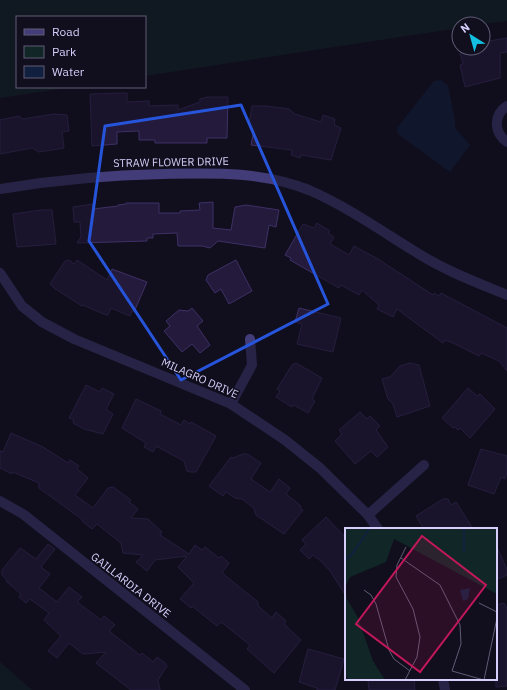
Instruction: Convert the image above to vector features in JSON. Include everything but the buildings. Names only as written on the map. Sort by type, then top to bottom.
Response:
[{"type":"street","points":[[507,106],[500,113],[497,127],[499,134],[507,142]]},
{"type":"street","name":"STRAW FLOWER DRIVE","points":[[0,189],[79,177],[117,175],[220,172],[277,179],[310,191],[328,200],[376,226],[420,255],[507,295]]},
{"type":"street","name":"MILAGRO DRIVE","points":[[0,273],[22,306],[42,322],[74,339],[231,404],[285,440],[320,468],[368,515],[377,528]]},
{"type":"street","points":[[231,404],[252,365],[250,339]]},
{"type":"street","points":[[368,515],[424,465]]},
{"type":"street","name":"GAILLARDIA DRIVE","points":[[0,501],[23,514],[245,690]]},
{"type":"street","points":[[443,680],[445,690]]},
{"type":"highlighted area","points":[[241,105],[328,304],[181,380],[89,241],[105,126]]},
{"type":"green space","points":[[0,0],[507,0],[507,21],[491,23],[491,16],[451,16],[451,29],[146,76],[146,16],[16,16],[16,88],[65,88],[0,98]]},
{"type":"green space","points":[[0,662],[32,690],[0,690]]},
{"type":"water","points":[[441,80],[448,86],[455,120],[455,128],[470,145],[450,172],[398,134],[397,128],[434,81]]}]
